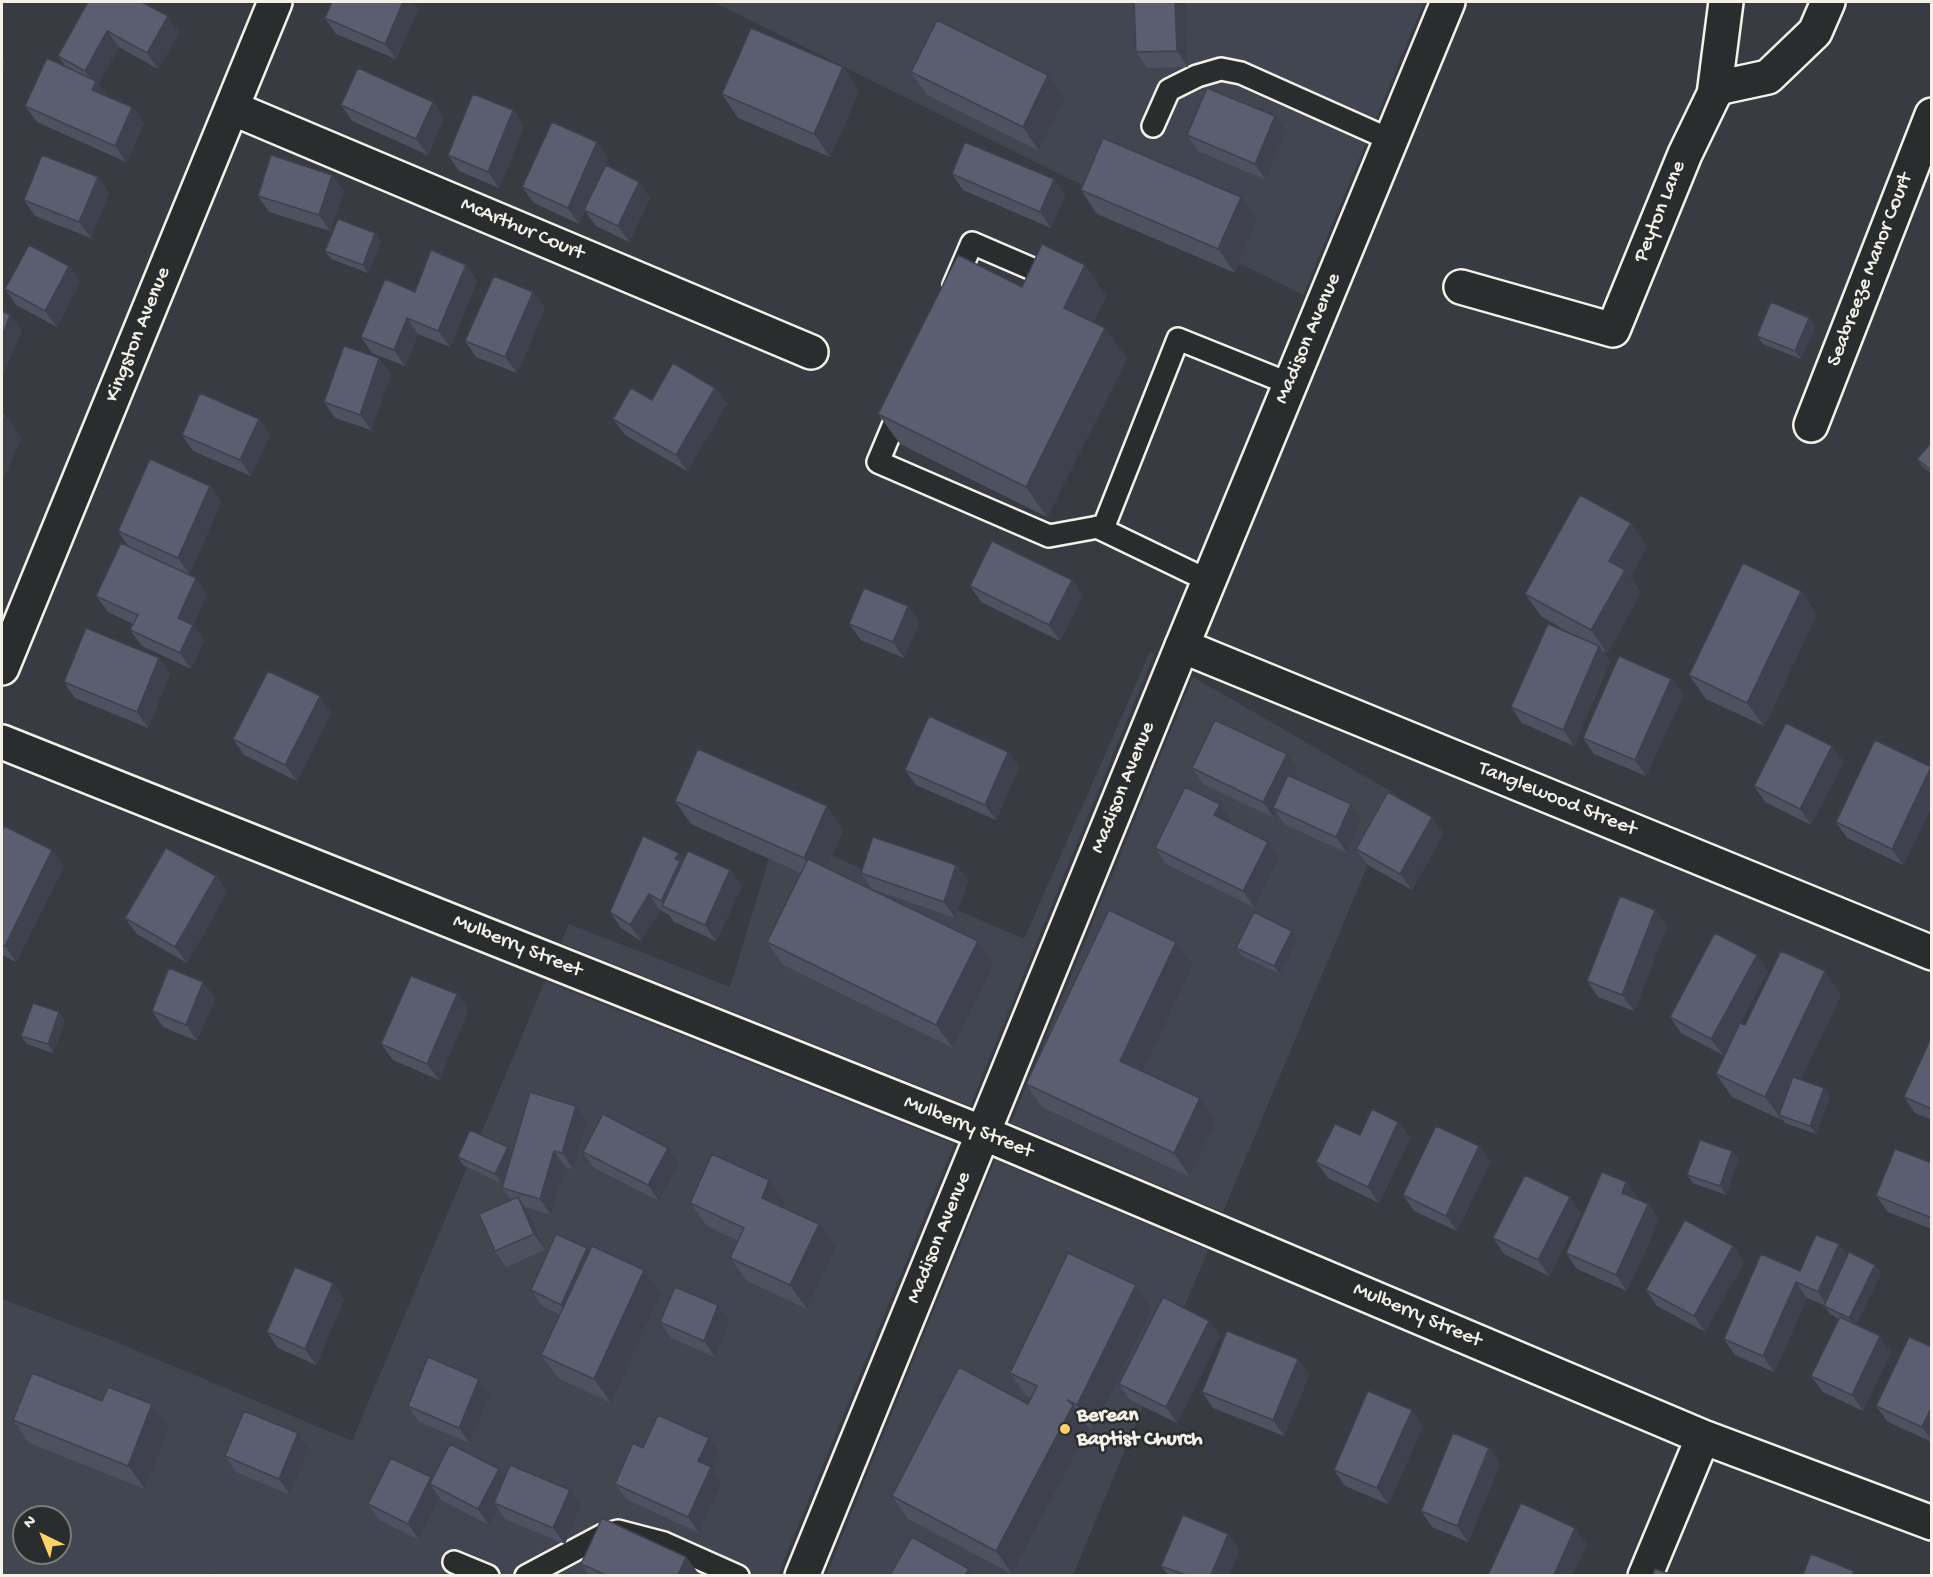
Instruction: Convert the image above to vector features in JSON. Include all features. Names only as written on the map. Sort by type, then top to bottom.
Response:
[{"type":"street","name":"Kingston Avenue","points":[[2,668],[275,2]]},
{"type":"street","name":"Madison Avenue","points":[[802,1575],[1448,2]]},
{"type":"street","points":[[1714,94],[1726,2]]},
{"type":"street","points":[[1714,94],[1717,88],[1768,77],[1815,32],[1828,2]]},
{"type":"street","name":"Peyton Lane","points":[[1461,287],[1613,330],[1685,154],[1714,94]]},
{"type":"street","name":"McArthur Court","points":[[232,108],[811,352]]},
{"type":"street","name":"Seabreeze Manor Court","points":[[1811,425],[1932,115]]},
{"type":"street","name":"Tanglewood Street","points":[[1182,646],[1932,953]]},
{"type":"street","name":"Mulberry Street","points":[[2,742],[982,1133],[1703,1437],[1932,1523]]},
{"type":"street","points":[[1646,1575],[1703,1437]]},
{"type":"lane","points":[[1153,126],[1169,90],[1197,76],[1221,69],[1241,73],[1391,140]]},
{"type":"lane","points":[[944,309],[972,243],[1044,274]]},
{"type":"lane","points":[[911,385],[878,462],[1049,536],[1104,526],[1178,339],[1290,384]]},
{"type":"lane","points":[[1097,527],[1209,581]]},
{"type":"lane","points":[[526,1575],[603,1535],[618,1531],[664,1543],[738,1575]]},
{"type":"lane","points":[[454,1562],[488,1575]]},
{"type":"shaded area","points":[[714,2],[1424,2],[1303,295]]},
{"type":"shaded area","points":[[1150,652],[1154,654],[970,1106],[561,943],[569,924],[730,987],[777,832],[1024,939]]},
{"type":"shaded area","points":[[1193,677],[1397,795],[1223,1212],[1011,1123]]},
{"type":"shaded area","points":[[545,981],[954,1144],[778,1575],[2,1575],[2,1299],[111,1340],[352,1441]]},
{"type":"shaded area","points":[[995,1160],[1208,1250],[1073,1575],[826,1576]]},
{"type":"building","points":[[88,2],[142,2],[168,16],[147,53],[107,31],[85,71],[58,56]]},
{"type":"building","points":[[332,2],[403,2],[385,44],[325,18]]},
{"type":"building","points":[[1134,2],[1175,2],[1177,51],[1136,52]]},
{"type":"building","points":[[937,20],[1048,75],[1023,127],[911,72]]},
{"type":"building","points":[[751,28],[843,67],[814,134],[722,94]]},
{"type":"building","points":[[47,58],[96,81],[92,90],[132,107],[115,146],[25,106]]},
{"type":"building","points":[[358,68],[433,102],[416,139],[341,105]]},
{"type":"building","points":[[1207,88],[1275,116],[1255,164],[1187,135]]},
{"type":"building","points":[[473,94],[513,110],[488,172],[448,155]]},
{"type":"building","points":[[552,122],[597,142],[568,208],[522,187]]},
{"type":"building","points":[[1103,138],[1241,197],[1218,249],[1081,190]]},
{"type":"building","points":[[965,142],[1054,179],[1040,212],[952,174]]},
{"type":"building","points":[[42,155],[98,177],[79,222],[24,200]]},
{"type":"building","points":[[271,155],[332,175],[319,215],[258,196]]},
{"type":"building","points":[[606,165],[639,182],[618,226],[584,210]]},
{"type":"building","points":[[338,219],[375,233],[363,265],[325,251]]},
{"type":"building","points":[[1042,244],[1085,265],[1064,308],[1105,328],[1026,487],[878,414],[958,255],[1022,287]]},
{"type":"building","points":[[29,245],[69,266],[45,311],[5,289]]},
{"type":"building","points":[[431,250],[466,265],[438,331],[407,318],[394,350],[361,337],[385,279],[415,292]]},
{"type":"building","points":[[494,276],[533,292],[505,357],[465,341]]},
{"type":"building","points":[[1771,302],[1809,318],[1795,351],[1757,336]]},
{"type":"building","points":[[2,311],[10,315],[2,336]]},
{"type":"building","points":[[344,346],[379,358],[360,415],[324,402]]},
{"type":"building","points":[[673,363],[715,388],[676,455],[613,419],[631,388],[652,400]]},
{"type":"building","points":[[200,393],[259,419],[240,460],[182,435]]},
{"type":"building","points":[[1932,444],[1932,471],[1917,459]]},
{"type":"building","points":[[150,459],[210,486],[178,558],[118,531]]},
{"type":"building","points":[[1580,495],[1631,523],[1609,561],[1625,570],[1591,630],[1525,594]]},
{"type":"building","points":[[992,541],[1072,580],[1049,625],[970,586]]},
{"type":"building","points":[[121,543],[196,578],[178,618],[193,625],[180,653],[130,630],[138,615],[96,596]]},
{"type":"building","points":[[1743,563],[1801,591],[1747,703],[1689,675]]},
{"type":"building","points":[[864,588],[908,606],[893,642],[849,624]]},
{"type":"building","points":[[1548,624],[1599,646],[1563,730],[1511,707]]},
{"type":"building","points":[[86,628],[159,658],[137,712],[64,682]]},
{"type":"building","points":[[1619,656],[1671,679],[1635,760],[1583,738]]},
{"type":"building","points":[[268,671],[320,696],[285,765],[233,739]]},
{"type":"building","points":[[929,716],[1008,752],[985,805],[905,770]]},
{"type":"building","points":[[1215,720],[1287,754],[1263,802],[1192,768]]},
{"type":"building","points":[[1786,723],[1832,746],[1800,809],[1754,786]]},
{"type":"building","points":[[1875,740],[1931,767],[1892,849],[1836,822]]},
{"type":"building","points":[[698,749],[827,806],[804,858],[675,801]]},
{"type":"building","points":[[1288,775],[1351,804],[1336,837],[1273,808]]},
{"type":"building","points":[[1185,787],[1220,804],[1214,815],[1268,842],[1243,891],[1155,848]]},
{"type":"building","points":[[1388,792],[1432,817],[1400,874],[1356,849]]},
{"type":"building","points":[[4,826],[52,850],[5,946],[2,945],[2,831]]},
{"type":"building","points":[[643,836],[679,853],[675,859],[680,861],[661,901],[649,894],[630,925],[610,912]]},
{"type":"building","points":[[873,837],[956,865],[944,902],[861,873]]},
{"type":"building","points":[[166,848],[216,876],[175,947],[125,918]]},
{"type":"building","points":[[688,851],[730,870],[705,925],[662,906]]},
{"type":"building","points":[[808,859],[978,941],[936,1025],[767,942]]},
{"type":"building","points":[[1620,896],[1655,910],[1622,995],[1587,981]]},
{"type":"building","points":[[1109,910],[1176,942],[1120,1061],[1200,1098],[1174,1153],[1026,1084]]},
{"type":"building","points":[[1254,912],[1292,931],[1274,966],[1236,948]]},
{"type":"building","points":[[1715,933],[1757,955],[1711,1039],[1670,1017]]},
{"type":"building","points":[[1781,951],[1825,971],[1765,1097],[1716,1074],[1740,1023],[1745,1025]]},
{"type":"building","points":[[169,968],[203,982],[186,1025],[152,1011]]},
{"type":"building","points":[[411,976],[457,994],[427,1064],[381,1044]]},
{"type":"building","points":[[33,1003],[59,1012],[48,1044],[21,1036]]},
{"type":"building","points":[[1932,1036],[1932,1109],[1904,1097]]},
{"type":"building","points":[[1793,1077],[1824,1088],[1810,1126],[1779,1115]]},
{"type":"building","points":[[530,1092],[576,1106],[562,1153],[554,1151],[540,1199],[502,1188]]},
{"type":"building","points":[[1372,1109],[1398,1122],[1368,1187],[1316,1162],[1335,1124],[1360,1135]]},
{"type":"building","points":[[603,1114],[668,1148],[648,1185],[583,1152]]},
{"type":"building","points":[[1436,1126],[1479,1146],[1446,1216],[1403,1195]]},
{"type":"building","points":[[470,1130],[508,1147],[495,1174],[458,1157]]},
{"type":"building","points":[[1700,1140],[1732,1151],[1720,1186],[1687,1175]]},
{"type":"building","points":[[1895,1149],[1932,1163],[1932,1218],[1876,1196]]},
{"type":"building","points":[[712,1154],[769,1180],[762,1198],[819,1224],[790,1285],[730,1258],[744,1228],[690,1203]]},
{"type":"building","points":[[1602,1172],[1626,1182],[1622,1193],[1648,1204],[1616,1275],[1566,1253]]},
{"type":"building","points":[[1525,1175],[1570,1197],[1538,1260],[1493,1238]]},
{"type":"building","points":[[518,1197],[534,1234],[495,1251],[479,1214]]},
{"type":"building","points":[[1685,1220],[1733,1246],[1694,1316],[1646,1290]]},
{"type":"building","points":[[556,1234],[587,1248],[561,1305],[531,1290]]},
{"type":"building","points":[[1816,1235],[1839,1244],[1818,1292],[1796,1282],[1763,1356],[1724,1339],[1761,1254],[1800,1271]]},
{"type":"building","points":[[592,1246],[644,1270],[594,1379],[541,1355]]},
{"type":"building","points":[[1849,1252],[1875,1265],[1849,1318],[1824,1306]]},
{"type":"building","points":[[1068,1253],[1136,1285],[1077,1405],[1067,1400],[1073,1405],[996,1551],[892,1496],[959,1367],[1028,1404],[1037,1386],[1010,1373]]},
{"type":"building","points":[[295,1267],[333,1283],[305,1349],[267,1332]]},
{"type":"building","points":[[675,1287],[718,1305],[704,1341],[660,1322]]},
{"type":"building","points":[[1163,1297],[1209,1321],[1166,1407],[1119,1384]]},
{"type":"building","points":[[1840,1317],[1880,1336],[1852,1395],[1811,1376]]},
{"type":"building","points":[[1227,1331],[1298,1359],[1273,1420],[1202,1392]]},
{"type":"building","points":[[1909,1337],[1932,1347],[1932,1406],[1922,1427],[1876,1406]]},
{"type":"building","points":[[428,1357],[479,1379],[459,1428],[408,1406]]},
{"type":"building","points":[[32,1373],[102,1401],[108,1387],[152,1404],[128,1466],[13,1420]]},
{"type":"building","points":[[1368,1391],[1412,1410],[1377,1488],[1334,1470]]},
{"type":"building","points":[[244,1411],[298,1433],[279,1479],[225,1456]]},
{"type":"building","points":[[658,1415],[709,1438],[698,1461],[711,1467],[688,1517],[615,1484],[633,1443],[643,1448]]},
{"type":"building","points":[[1453,1433],[1489,1448],[1457,1526],[1421,1511]]},
{"type":"building","points":[[450,1444],[499,1469],[478,1509],[430,1484]]},
{"type":"building","points":[[391,1458],[431,1477],[408,1524],[368,1504]]},
{"type":"building","points":[[510,1465],[570,1490],[553,1528],[494,1503]]},
{"type":"building","points":[[1521,1503],[1575,1528],[1554,1575],[1488,1575]]},
{"type":"building","points":[[1183,1515],[1228,1534],[1211,1575],[1186,1575],[1161,1566]]},
{"type":"building","points":[[602,1518],[686,1557],[678,1575],[606,1575],[581,1564]]},
{"type":"building","points":[[912,1537],[969,1569],[965,1575],[890,1575]]},
{"type":"building","points":[[1811,1554],[1854,1571],[1852,1575],[1803,1575]]},
{"type":"building","points":[[1655,1569],[1672,1575],[1653,1575]]},
{"type":"place","name":"Berean Baptist Church","points":[[1065,1429]]}]
